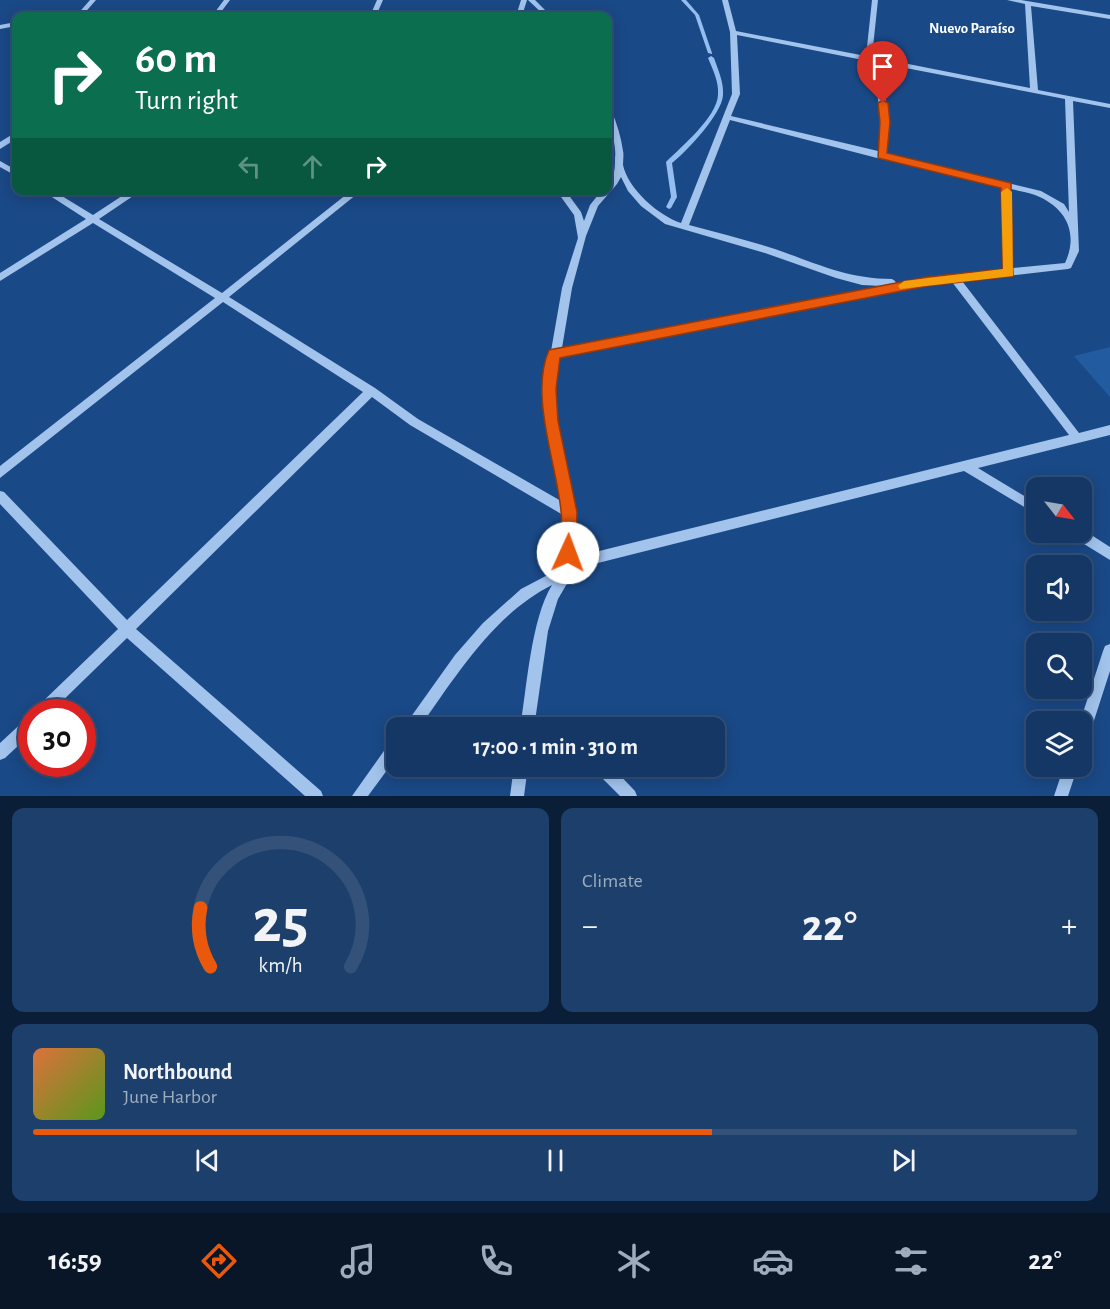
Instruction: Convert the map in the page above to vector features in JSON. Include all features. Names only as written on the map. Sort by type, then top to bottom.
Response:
[{"type":"street","points":[[82,12],[93,0]]},
{"type":"street","points":[[531,0],[544,12]]},
{"type":"street","points":[[684,227],[736,94],[733,32],[725,0]]},
{"type":"street","points":[[875,0],[870,47],[878,66],[885,122],[881,156]]},
{"type":"street","points":[[1010,0],[1110,17]]},
{"type":"street","points":[[1028,3],[1034,91]]},
{"type":"street","points":[[733,32],[1110,106]]},
{"type":"street","points":[[618,161],[622,175],[641,202],[668,222],[782,255],[856,282],[956,280],[1068,266],[1075,251],[1072,222],[1069,98]]},
{"type":"street","points":[[727,117],[1007,185],[1050,198],[1061,206],[1072,222]]},
{"type":"street","points":[[612,121],[618,135],[617,176],[612,183]]},
{"type":"street","points":[[1007,185],[1009,273]]},
{"type":"street","points":[[53,195],[371,391],[414,422],[569,512]]},
{"type":"street","points":[[0,278],[130,195]]},
{"type":"street","points":[[0,473],[352,195]]},
{"type":"street","points":[[564,195],[578,214],[582,238]]},
{"type":"street","points":[[529,717],[542,631],[553,596],[567,573],[569,512],[551,421],[550,389],[554,354],[567,288],[582,238],[594,205],[603,195]]},
{"type":"street","points":[[956,280],[1077,438]]},
{"type":"street","points":[[554,354],[927,281]]},
{"type":"street","points":[[55,699],[371,391]]},
{"type":"street","points":[[418,717],[482,633],[519,598],[587,560],[967,468],[1110,430]]},
{"type":"street","points":[[967,468],[1026,504]]},
{"type":"street","points":[[0,496],[127,630],[316,796]]},
{"type":"street","points":[[1092,543],[1110,554]]},
{"type":"street","points":[[1090,711],[1110,651]]},
{"type":"street","points":[[0,753],[18,736]]},
{"type":"street","points":[[358,796],[386,759]]},
{"type":"street","points":[[517,796],[520,777]]},
{"type":"street","points":[[611,777],[630,796]]},
{"type":"street","points":[[1061,796],[1067,777]]},
{"type":"shaded area","points":[[1110,347],[1110,397],[1074,356]]},
{"type":"waterway","points":[[683,0],[697,15],[710,53]]},
{"type":"waterway","points":[[669,207],[674,197],[669,162],[698,133],[720,100],[720,84],[711,58]]},
{"type":"slow traffic","points":[[904,286],[927,281],[956,280],[1009,273],[1007,192]]},
{"type":"district","name":"Nuevo Paraíso","points":[[972,28]]},
{"type":"route","points":[[568,553],[569,512],[551,421],[550,389],[554,354],[927,281],[956,280],[1009,273],[1007,185],[881,156],[885,122],[883,103]]}]
